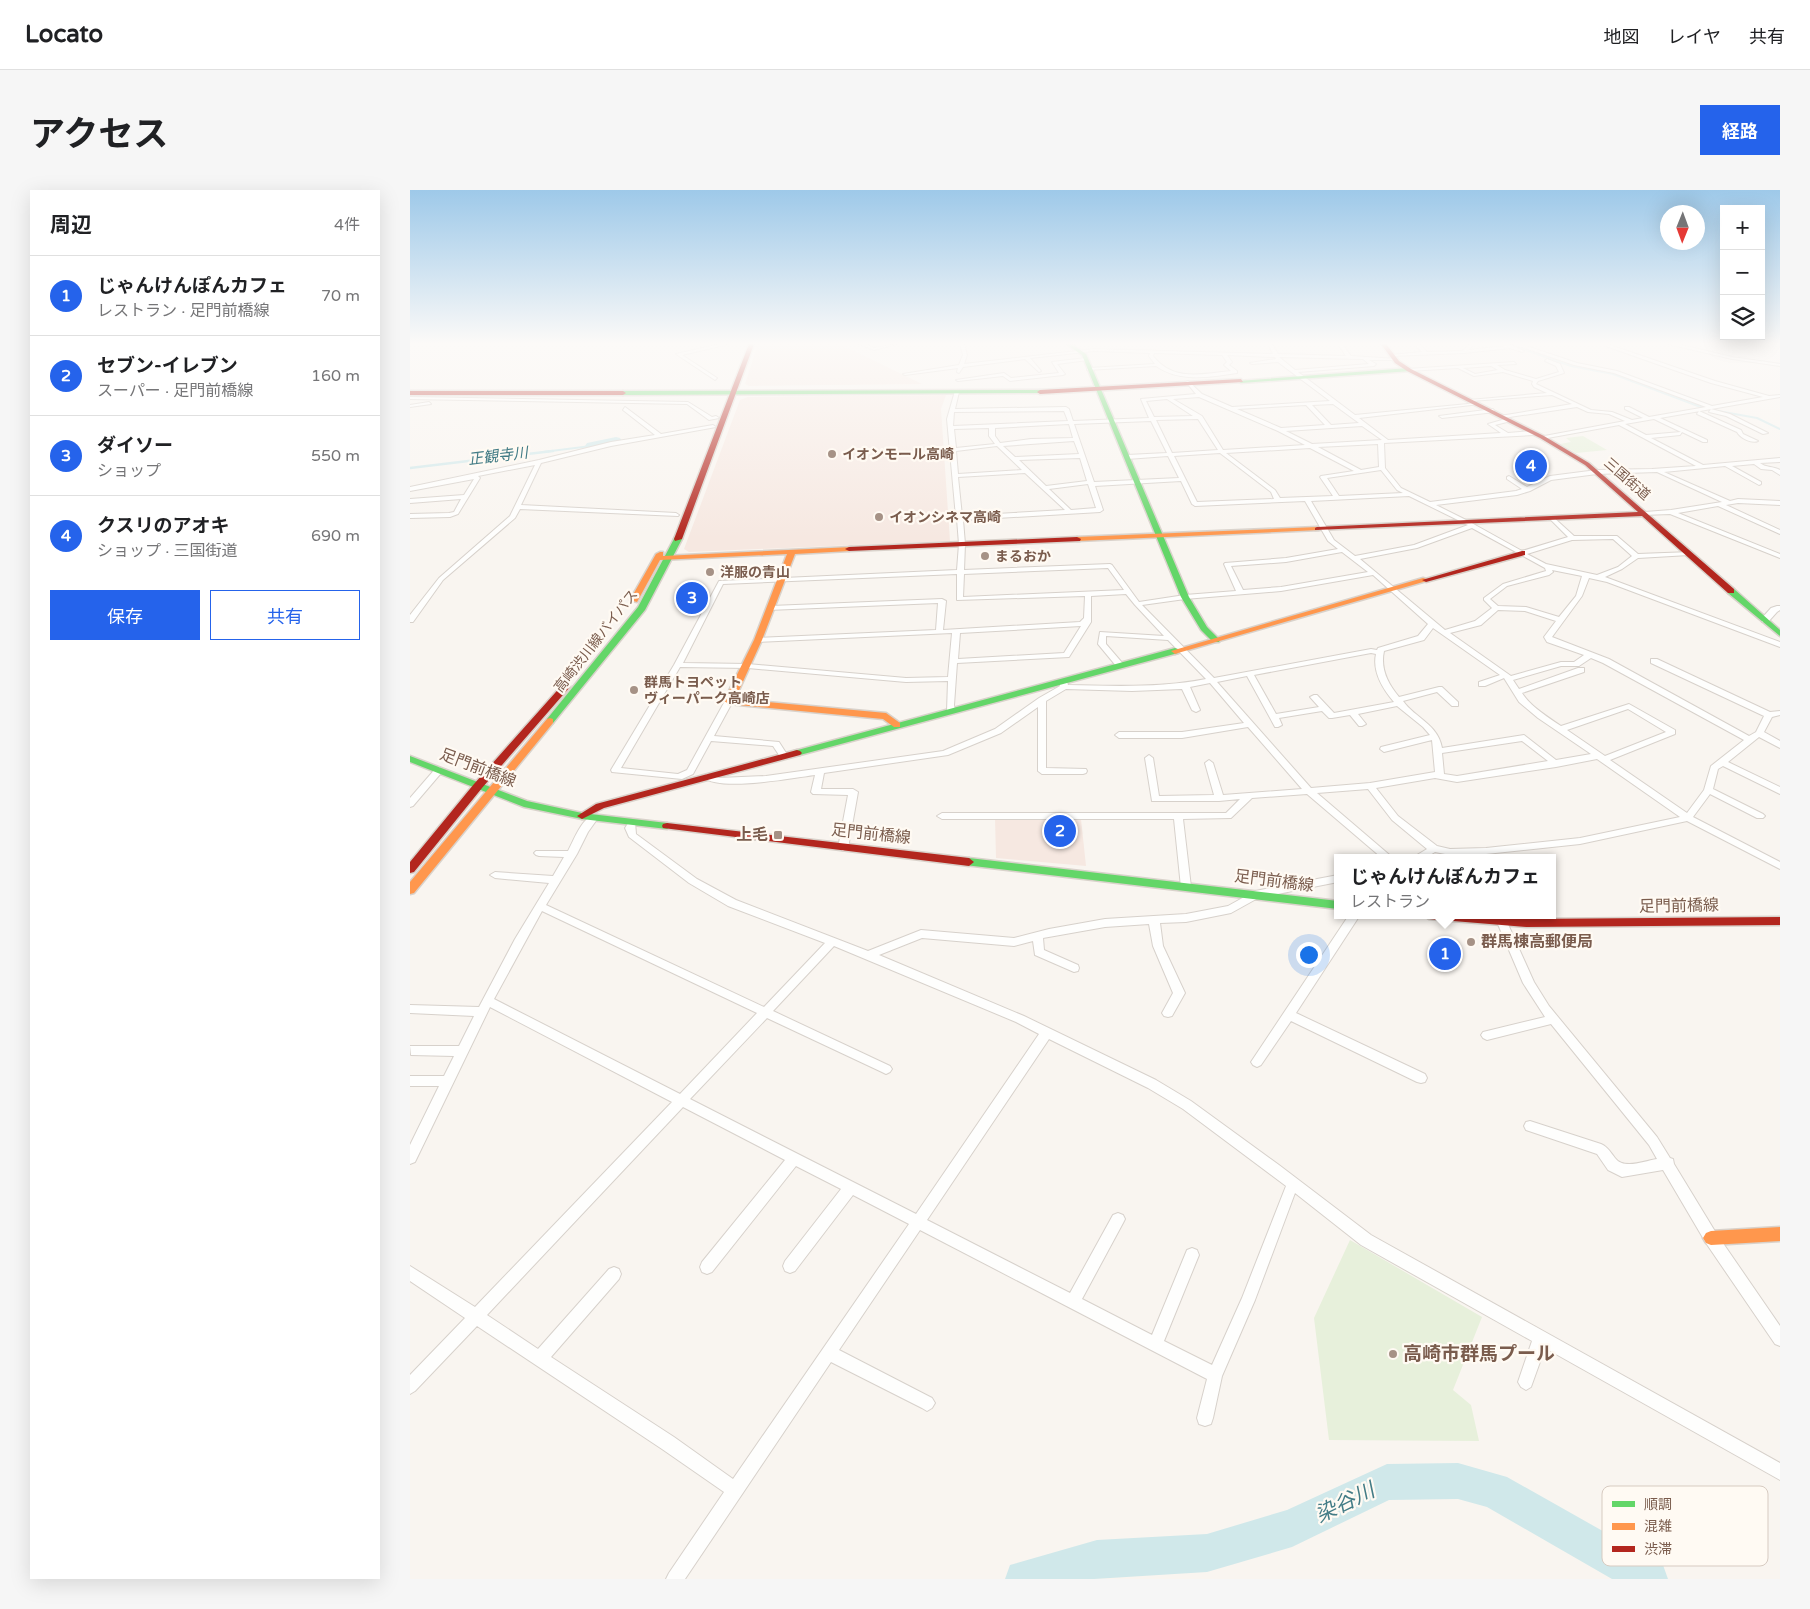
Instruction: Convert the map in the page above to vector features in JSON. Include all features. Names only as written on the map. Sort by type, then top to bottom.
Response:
[{"type":"main road","name":"高崎渋川線バイパス","points":[[410,890],[627,628],[657,584],[676,515],[721,409]]},
{"type":"main road","name":"高崎渋川線バイパス","points":[[410,869],[478,786],[609,635],[664,557],[723,409]]},
{"type":"main road","points":[[1106,409],[1185,597],[1204,628],[1216,640]]},
{"type":"main road","name":"三国街道","points":[[1488,409],[1574,455],[1597,472],[1780,634]]},
{"type":"main road","points":[[664,557],[1324,528],[1469,524],[1645,514]]},
{"type":"main road","points":[[792,552],[748,666],[729,701],[886,716],[897,725]]},
{"type":"main road","points":[[587,817],[600,806],[897,725],[1063,684],[1120,665],[1522,554]]},
{"type":"main road","name":"足門前橋線","points":[[410,759],[524,804],[587,817],[632,824],[1334,905]]},
{"type":"main road","name":"足門前橋線","points":[[1480,919],[1780,921]]},
{"type":"main road","points":[[1711,1238],[1780,1234]]},
{"type":"street","points":[[625,409],[660,436]]},
{"type":"street","points":[[410,489],[714,423],[696,409]]},
{"type":"street","points":[[1032,409],[952,411],[951,428],[958,518],[962,544],[959,599],[1128,592]]},
{"type":"street","points":[[958,518],[1100,510],[1065,409]]},
{"type":"street","points":[[1148,409],[1197,504],[1408,495]]},
{"type":"street","points":[[1186,409],[1200,417],[1222,452],[1273,491],[1278,501]]},
{"type":"street","points":[[1234,409],[1280,430],[1359,471]]},
{"type":"street","points":[[1313,409],[1329,426]]},
{"type":"street","points":[[1344,409],[1384,442]]},
{"type":"street","points":[[1354,417],[1419,409]]},
{"type":"street","points":[[1442,416],[1502,416],[1552,409]]},
{"type":"street","points":[[1586,409],[1616,414],[1632,422]]},
{"type":"street","points":[[1629,409],[1649,420]]},
{"type":"street","points":[[1126,457],[1507,435],[1538,435],[1649,420],[1707,409]]},
{"type":"street","points":[[1700,410],[1728,414],[1764,434]]},
{"type":"street","points":[[1694,411],[1739,431],[1741,435],[1755,441]]},
{"type":"street","points":[[1502,416],[1491,424],[1507,435]]},
{"type":"street","points":[[951,428],[1200,417]]},
{"type":"street","points":[[1656,418],[1705,441]]},
{"type":"street","points":[[1280,430],[1363,424]]},
{"type":"street","points":[[1620,424],[1704,467]]},
{"type":"street","points":[[992,427],[992,436],[999,445],[1070,512]]},
{"type":"street","points":[[1646,437],[1680,433]]},
{"type":"street","points":[[953,450],[1031,440],[1076,439]]},
{"type":"street","points":[[1384,442],[1382,468],[1399,489],[1469,524],[1548,568],[1598,577],[1780,645]]},
{"type":"street","points":[[1013,459],[1082,456]]},
{"type":"street","points":[[1428,504],[1528,490],[1545,479],[1597,472],[1704,467],[1780,460]]},
{"type":"street","points":[[410,620],[441,579],[513,517],[539,462]]},
{"type":"street","points":[[1754,462],[1763,468],[1773,468],[1780,473]]},
{"type":"street","points":[[1727,465],[1759,483]]},
{"type":"street","points":[[1337,498],[1323,477],[1382,468]]},
{"type":"street","points":[[1657,470],[1728,502]]},
{"type":"street","points":[[955,476],[1026,471]]},
{"type":"street","points":[[410,516],[450,515],[456,513],[477,478],[473,476]]},
{"type":"street","points":[[1509,478],[1528,490]]},
{"type":"street","points":[[1044,488],[1092,483],[1183,479]]},
{"type":"street","points":[[410,501],[466,497]]},
{"type":"street","points":[[1307,499],[1331,541],[1374,573],[1392,591],[1432,624],[1508,677],[1522,700],[1600,758],[1688,818],[1780,866]]},
{"type":"street","points":[[1645,514],[1671,512],[1746,500],[1780,503]]},
{"type":"street","points":[[1720,504],[1780,532]]},
{"type":"street","points":[[517,507],[676,515]]},
{"type":"street","points":[[1671,512],[1780,556]]},
{"type":"street","points":[[1552,518],[1572,538]]},
{"type":"street","points":[[1355,558],[1415,547],[1469,524]]},
{"type":"street","points":[[1522,554],[1572,538],[1615,537],[1636,556]]},
{"type":"street","points":[[1240,592],[1227,564],[1286,560],[1343,550]]},
{"type":"street","points":[[1598,577],[1620,568],[1636,556],[1689,553]]},
{"type":"street","points":[[729,701],[690,772],[680,777],[615,770],[678,665],[721,582],[1110,566],[1137,604],[1179,650],[1252,724],[1308,790],[1383,854]]},
{"type":"street","points":[[1548,568],[1550,572],[1547,574],[1505,584],[1486,599],[1496,608],[1526,609],[1562,620]]},
{"type":"street","points":[[1137,604],[1185,597],[1281,589],[1374,573]]},
{"type":"street","points":[[1586,575],[1580,596],[1548,637],[1550,640],[1590,655],[1631,674],[1748,739]]},
{"type":"street","points":[[954,661],[1066,655],[1087,622],[1088,593]]},
{"type":"street","points":[[771,608],[942,601],[939,632]]},
{"type":"street","points":[[1446,632],[1478,623],[1496,608]]},
{"type":"street","points":[[1765,620],[1774,610],[1780,608]]},
{"type":"street","points":[[758,640],[1077,625],[1087,622]]},
{"type":"street","points":[[1432,624],[1421,638],[1387,647],[1380,653],[1378,660],[1382,681],[1399,702],[1434,736],[1440,775]]},
{"type":"street","points":[[951,711],[956,631]]},
{"type":"street","points":[[1120,665],[1102,644],[1103,634],[1168,638]]},
{"type":"street","points":[[707,777],[718,781],[748,780],[820,772],[945,753],[998,731],[1063,684],[1132,689],[1185,686],[1332,657],[1371,651],[1380,653]]},
{"type":"street","points":[[1482,684],[1562,664],[1576,664],[1590,655]]},
{"type":"street","points":[[1654,661],[1769,715],[1780,713]]},
{"type":"street","points":[[678,665],[748,666],[906,680],[953,679]]},
{"type":"street","points":[[1517,692],[1582,670]]},
{"type":"street","points":[[1249,673],[1275,721],[1324,708]]},
{"type":"street","points":[[1185,686],[1196,710]]},
{"type":"street","points":[[1314,697],[1332,716],[1399,702],[1439,689],[1455,704]]},
{"type":"street","points":[[1042,700],[1042,771],[1083,772]]},
{"type":"street","points":[[1150,758],[1155,799],[1220,798],[1370,786],[1440,775],[1457,778],[1600,758],[1672,732],[1629,706],[1561,729]]},
{"type":"street","points":[[1352,712],[1362,724]]},
{"type":"street","points":[[1488,854],[1580,841],[1688,818],[1708,790],[1714,768],[1748,739],[1759,733],[1769,715]]},
{"type":"street","points":[[1119,735],[1182,736],[1252,724]]},
{"type":"street","points":[[1759,733],[1780,745]]},
{"type":"street","points":[[1384,749],[1434,736]]},
{"type":"street","points":[[709,738],[776,744],[784,756]]},
{"type":"street","points":[[1436,751],[1524,738],[1556,764]]},
{"type":"street","points":[[1722,762],[1780,791]]},
{"type":"street","points":[[1209,764],[1220,798]]},
{"type":"street","points":[[410,804],[439,770]]},
{"type":"street","points":[[820,772],[816,792],[853,792],[843,848]]},
{"type":"street","points":[[1370,786],[1395,818],[1434,849],[1450,854]]},
{"type":"street","points":[[1708,790],[1760,816]]},
{"type":"street","points":[[942,816],[1228,816],[1250,795]]},
{"type":"street","points":[[410,1158],[539,906],[572,854],[587,817]]},
{"type":"street","points":[[1178,817],[1186,887]]},
{"type":"street","points":[[632,824],[630,828],[632,835],[712,893],[732,903],[868,955],[1047,1032],[1130,1072],[1186,1105],[1366,1240],[1780,1472]]},
{"type":"street","points":[[1425,854],[1434,849]]},
{"type":"street","points":[[539,853],[572,854]]},
{"type":"street","points":[[495,875],[556,880]]},
{"type":"street","points":[[868,955],[921,934],[1014,942],[1105,923],[1186,918],[1231,909],[1255,895],[1334,879]]},
{"type":"street","points":[[539,906],[886,1069]]},
{"type":"street","points":[[1256,1062],[1352,919]]},
{"type":"street","points":[[1154,920],[1158,946],[1179,993],[1168,1013]]},
{"type":"street","points":[[1493,920],[1553,1019],[1653,1141],[1668,1163],[1711,1238],[1780,1339]]},
{"type":"street","points":[[1038,936],[1039,952],[1074,968]]},
{"type":"street","points":[[410,1386],[683,1101],[832,942]]},
{"type":"street","points":[[410,1009],[486,1007],[683,1101],[1215,1375]]},
{"type":"street","points":[[1289,1015],[1421,1078]]},
{"type":"street","points":[[1487,1035],[1553,1019]]},
{"type":"street","points":[[675,1579],[1047,1032]]},
{"type":"street","points":[[411,1050],[464,1051]]},
{"type":"street","points":[[410,1081],[448,1081]]},
{"type":"street","points":[[1530,1126],[1601,1150],[1613,1166],[1622,1171],[1668,1163]]},
{"type":"street","points":[[707,1267],[794,1158]]},
{"type":"street","points":[[1205,1418],[1215,1375],[1248,1300],[1287,1196],[1293,1185]]},
{"type":"street","points":[[790,1266],[851,1187]]},
{"type":"street","points":[[1074,1301],[1118,1219]]},
{"type":"street","points":[[1155,1344],[1192,1255]]},
{"type":"street","points":[[410,1273],[736,1491]]},
{"type":"street","points":[[539,1359],[614,1274]]},
{"type":"street","points":[[1526,1382],[1540,1337]]},
{"type":"street","points":[[830,1353],[927,1403]]},
{"type":"shaded area","name":"イオンモール高崎","points":[[737,409],[941,409],[950,541],[689,552],[684,549]]},
{"type":"shaded area","points":[[995,818],[1081,819],[1086,866],[996,858]]},
{"type":"green space","points":[[1583,436],[1607,450],[1576,453],[1560,444],[1571,442],[1566,438]]},
{"type":"green space","name":"高崎市群馬プール","points":[[1350,1240],[1482,1317],[1453,1390],[1471,1405],[1479,1441],[1329,1440],[1314,1318]]},
{"type":"waterway","points":[[1718,411],[1757,418],[1780,429]]},
{"type":"waterway","name":"正観寺川","points":[[591,446],[616,441]]},
{"type":"waterway","name":"正観寺川","points":[[543,452],[591,446]]},
{"type":"waterway","name":"正観寺川","points":[[410,468],[553,451]]},
{"type":"waterway","name":"染谷川","points":[[1024,1579],[1097,1559],[1207,1553],[1292,1528],[1387,1482],[1458,1481],[1494,1490],[1602,1552]]},
{"type":"waterway","name":"染谷川","points":[[1626,1566],[1649,1579]]},
{"type":"traffic: fast","points":[[1107,409],[1185,597],[1204,628],[1216,640]]},
{"type":"traffic: fast","points":[[550,721],[642,608],[678,539]]},
{"type":"traffic: fast","points":[[1731,591],[1780,634]]},
{"type":"traffic: fast","points":[[797,753],[1175,651]]},
{"type":"traffic: fast","points":[[410,759],[524,804],[582,816],[667,826]]},
{"type":"traffic: fast","points":[[969,862],[1334,905]]},
{"type":"traffic: slow","points":[[1077,539],[1317,529]]},
{"type":"traffic: slow","points":[[658,558],[849,549]]},
{"type":"traffic: slow","points":[[792,551],[758,640],[729,701],[886,716],[897,725]]},
{"type":"traffic: slow","points":[[634,600],[660,554]]},
{"type":"traffic: slow","points":[[1175,651],[1426,580]]},
{"type":"traffic: slow","points":[[410,890],[550,721]]},
{"type":"traffic: slow","points":[[1711,1238],[1780,1234]]},
{"type":"traffic: jam","points":[[678,539],[727,409]]},
{"type":"traffic: jam","points":[[1486,409],[1542,437],[1587,464],[1731,591]]},
{"type":"traffic: jam","points":[[1317,529],[1645,514]]},
{"type":"traffic: jam","points":[[849,549],[1077,539]]},
{"type":"traffic: jam","points":[[1426,580],[1522,553]]},
{"type":"traffic: jam","points":[[410,869],[478,786],[566,686]]},
{"type":"traffic: jam","points":[[582,816],[600,806],[797,753]]},
{"type":"traffic: jam","points":[[667,826],[969,862]]},
{"type":"traffic: jam","points":[[1478,919],[1526,923],[1780,921]]},
{"type":"place","name":"イオンモール高崎","points":[[832,454]]},
{"type":"place","name":"クスリのアオキ","points":[[1531,466]]},
{"type":"place","name":"イオンシネマ高崎","points":[[879,517]]},
{"type":"place","name":"まるおか","points":[[985,556]]},
{"type":"place","name":"洋服の青山","points":[[710,572]]},
{"type":"place","name":"ダイソー","points":[[692,598]]},
{"type":"place","name":"群馬トヨペット ヴィーパーク高崎店","points":[[634,690]]},
{"type":"place","name":"セブン-イレブン","points":[[1060,831]]},
{"type":"place","name":"上毛","points":[[778,835]]},
{"type":"place","name":"群馬棟高郵便局","points":[[1471,942]]},
{"type":"place","name":"じゃんけんぽんカフェ","points":[[1445,954]]},
{"type":"place","name":"高崎市群馬プール","points":[[1393,1354]]}]
